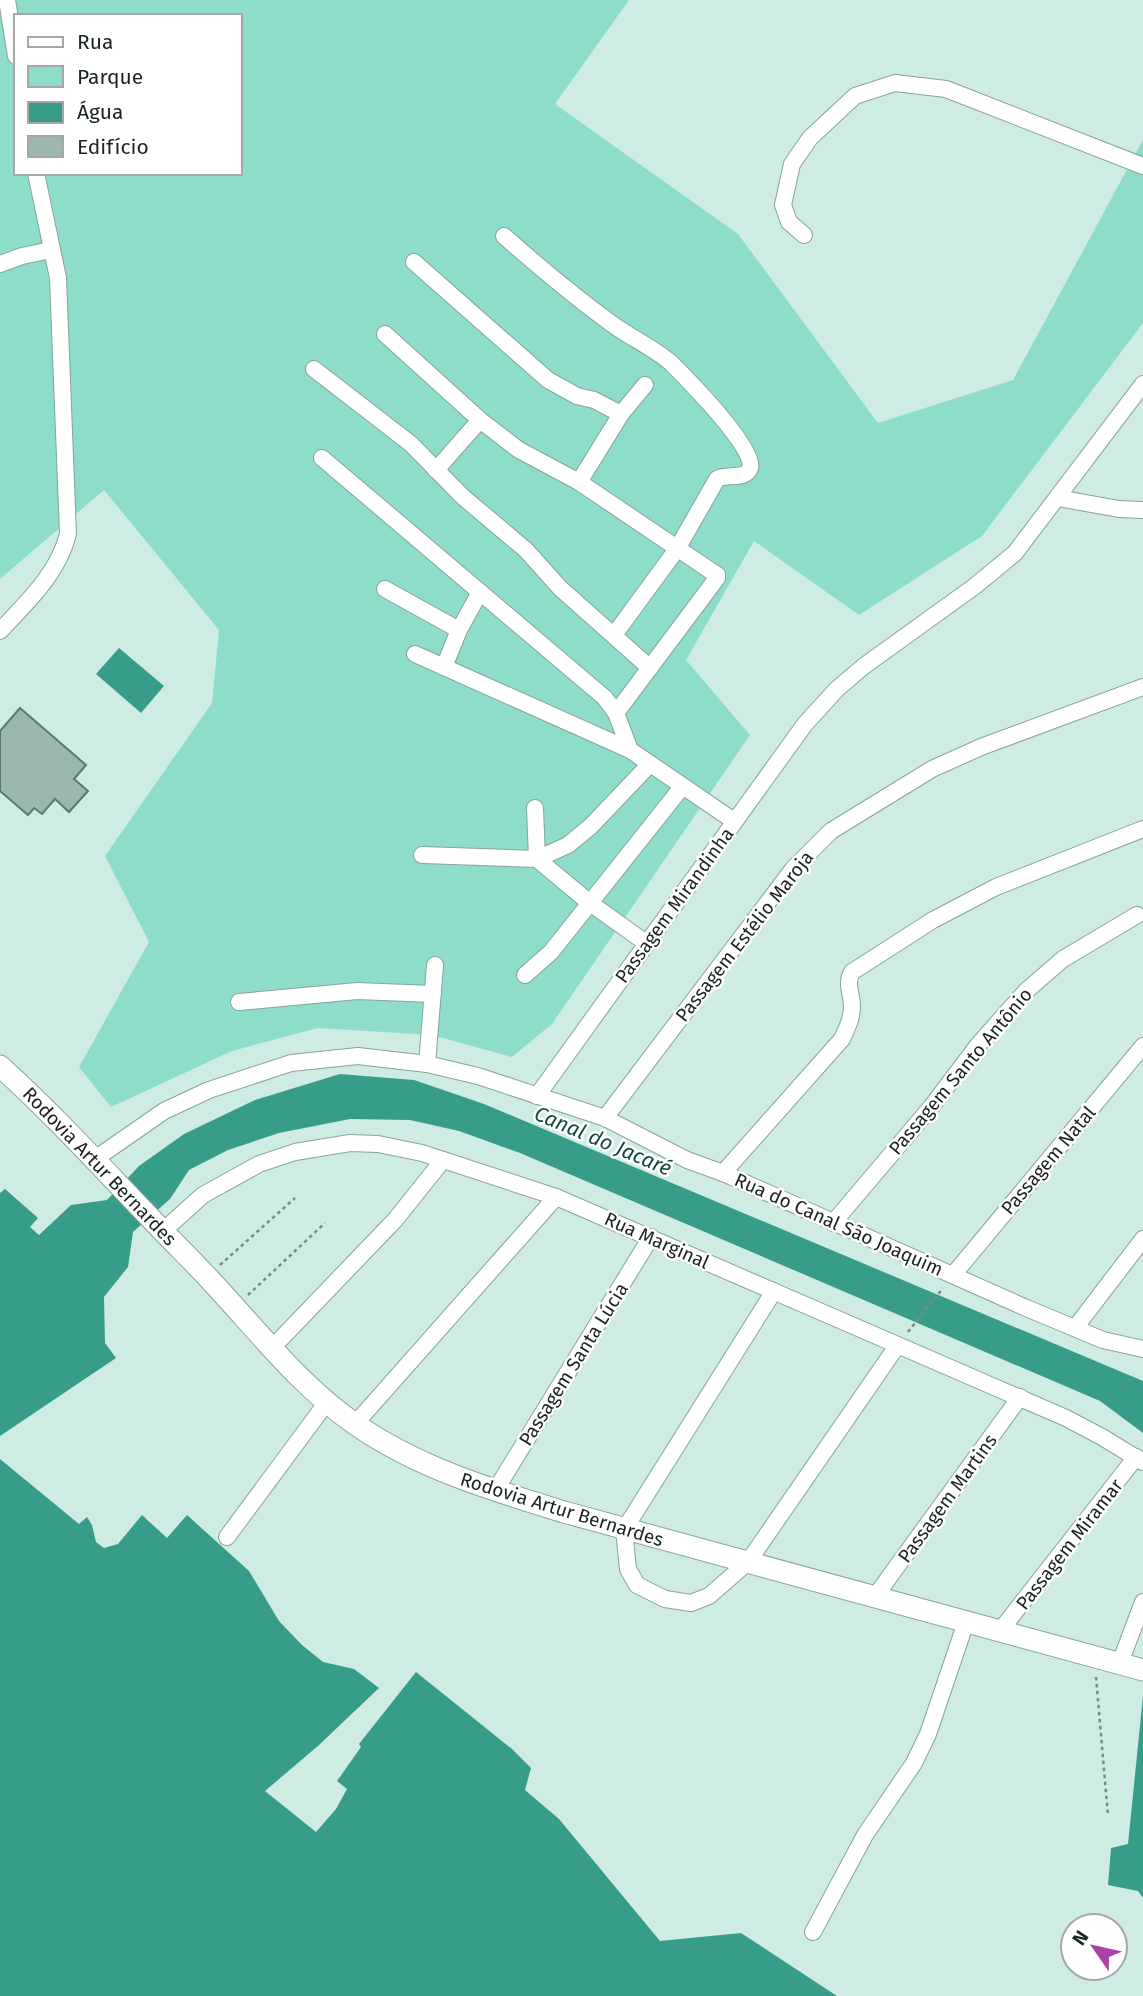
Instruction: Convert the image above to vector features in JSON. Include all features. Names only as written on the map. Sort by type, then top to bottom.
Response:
[{"type":"main road","name":"Rodovia Artur Bernardes","points":[[1,1069],[100,1165],[272,1348],[327,1402],[355,1424],[398,1449],[450,1475],[624,1530],[1133,1667]]},
{"type":"street","points":[[7,0],[14,44]]},
{"type":"street","points":[[804,235],[789,222],[783,205],[792,164],[810,138],[855,96],[895,83],[946,89],[1143,166]]},
{"type":"street","points":[[0,631],[54,569],[63,553],[68,534],[58,278],[36,175]]},
{"type":"street","points":[[504,236],[571,294],[669,361],[717,412],[750,456],[751,467],[740,476],[723,475],[717,479],[677,550],[614,635]]},
{"type":"street","points":[[0,264],[51,250]]},
{"type":"street","points":[[414,262],[548,380],[577,396],[594,400],[621,414]]},
{"type":"street","points":[[385,334],[480,420],[519,450],[579,482],[717,575],[616,713]]},
{"type":"street","points":[[314,369],[411,444],[463,497],[526,550],[560,588],[650,667]]},
{"type":"street","name":"Passagem Mirandinha","points":[[537,1096],[805,724],[864,666],[1007,560],[1058,498],[1143,384]]},
{"type":"street","points":[[579,482],[621,414],[645,385]]},
{"type":"street","points":[[436,470],[480,420]]},
{"type":"street","points":[[322,458],[605,698],[616,713],[630,750]]},
{"type":"street","points":[[1058,498],[1119,509],[1143,510]]},
{"type":"street","points":[[385,589],[459,630]]},
{"type":"street","points":[[444,667],[459,630],[480,592]]},
{"type":"street","points":[[415,654],[630,750],[734,821]]},
{"type":"street","name":"Passagem Estélio Maroja","points":[[605,1118],[793,869],[831,831],[932,769],[968,752],[1143,687]]},
{"type":"street","points":[[422,855],[537,859],[568,845],[591,826],[650,764]]},
{"type":"street","points":[[525,975],[551,952],[682,787]]},
{"type":"street","points":[[535,808],[537,859],[590,903],[646,943]]},
{"type":"street","points":[[723,1173],[842,1040],[851,1015],[852,1002],[848,982],[852,972],[933,920],[996,887],[1143,829]]},
{"type":"street","name":"Passagem Santo Antônio","points":[[833,1223],[1026,990],[1063,959],[1137,915]]},
{"type":"street","points":[[427,1064],[435,965]]},
{"type":"street","points":[[239,1002],[357,991],[433,994]]},
{"type":"street","name":"Passagem Natal","points":[[951,1278],[1143,1046]]},
{"type":"street","points":[[100,1165],[182,1101],[263,1070],[291,1063],[358,1056],[427,1064],[478,1076],[537,1096]]},
{"type":"street","name":"Rua do Canal São Joaquim","points":[[537,1096],[605,1118],[687,1160],[723,1173],[951,1278],[1119,1345],[1143,1349]]},
{"type":"street","name":"Rua Marginal","points":[[159,1228],[219,1185],[259,1164],[295,1152],[350,1143],[379,1144],[422,1153],[556,1197],[774,1292],[900,1342],[1066,1418],[1140,1460]]},
{"type":"street","points":[[272,1348],[395,1220],[443,1160]]},
{"type":"street","points":[[355,1424],[556,1197]]},
{"type":"street","name":"Passagem Santa Lúcia","points":[[495,1491],[651,1237]]},
{"type":"street","points":[[1075,1328],[1143,1239]]},
{"type":"street","points":[[774,1292],[624,1530],[628,1569],[637,1585],[665,1599],[691,1603],[709,1596],[748,1562],[900,1342]]},
{"type":"street","name":"Passagem Martins","points":[[874,1598],[1020,1397]]},
{"type":"street","points":[[227,1537],[327,1402]]},
{"type":"street","name":"Passagem Miramar","points":[[1000,1631],[1140,1460]]},
{"type":"street","points":[[1133,1667],[1143,1602]]},
{"type":"street","points":[[813,1932],[865,1835],[914,1763],[966,1622]]},
{"type":"path","points":[[208,1277],[295,1198]]},
{"type":"path","points":[[235,1307],[325,1223]]},
{"type":"path","points":[[900,1342],[951,1278]]},
{"type":"path","points":[[1095,1656],[1108,1816]]},
{"type":"green space","points":[[0,0],[629,0],[555,104],[738,234],[878,423],[1013,380],[1143,140],[1143,323],[982,536],[859,615],[754,541],[686,660],[750,735],[552,1024],[512,1057],[432,1035],[318,1028],[232,1051],[111,1107],[79,1067],[149,942],[105,856],[212,703],[219,630],[104,490],[0,579]]},
{"type":"water","points":[[119,648],[164,686],[141,713],[96,674]]},
{"type":"water","points":[[340,1074],[414,1080],[484,1104],[1143,1381],[1143,1433],[1100,1401],[520,1153],[459,1131],[410,1120],[350,1119],[279,1133],[228,1150],[189,1170],[170,1199],[133,1232],[128,1267],[104,1297],[105,1343],[116,1358],[0,1436],[0,1193],[5,1189],[38,1218],[30,1227],[39,1235],[71,1205],[107,1200],[139,1166],[184,1134],[255,1100]]},
{"type":"water","points":[[0,1459],[79,1524],[87,1517],[96,1542],[104,1548],[118,1544],[142,1515],[167,1538],[187,1515],[249,1571],[279,1621],[302,1645],[323,1662],[354,1669],[379,1688],[265,1791],[316,1832],[336,1809],[347,1789],[337,1781],[361,1747],[359,1744],[416,1672],[512,1749],[531,1768],[525,1790],[559,1819],[660,1941],[741,1933],[837,1996],[0,1996]]},
{"type":"water","points":[[1143,1696],[1143,1898],[1138,1891],[1108,1885],[1111,1848],[1128,1844]]},
{"type":"building","points":[[20,708],[86,765],[74,779],[88,791],[69,812],[55,799],[42,814],[34,808],[28,815],[0,791],[0,731]]},
{"type":"water label","name":"Canal do Jacaré","points":[[603,1141]]}]
